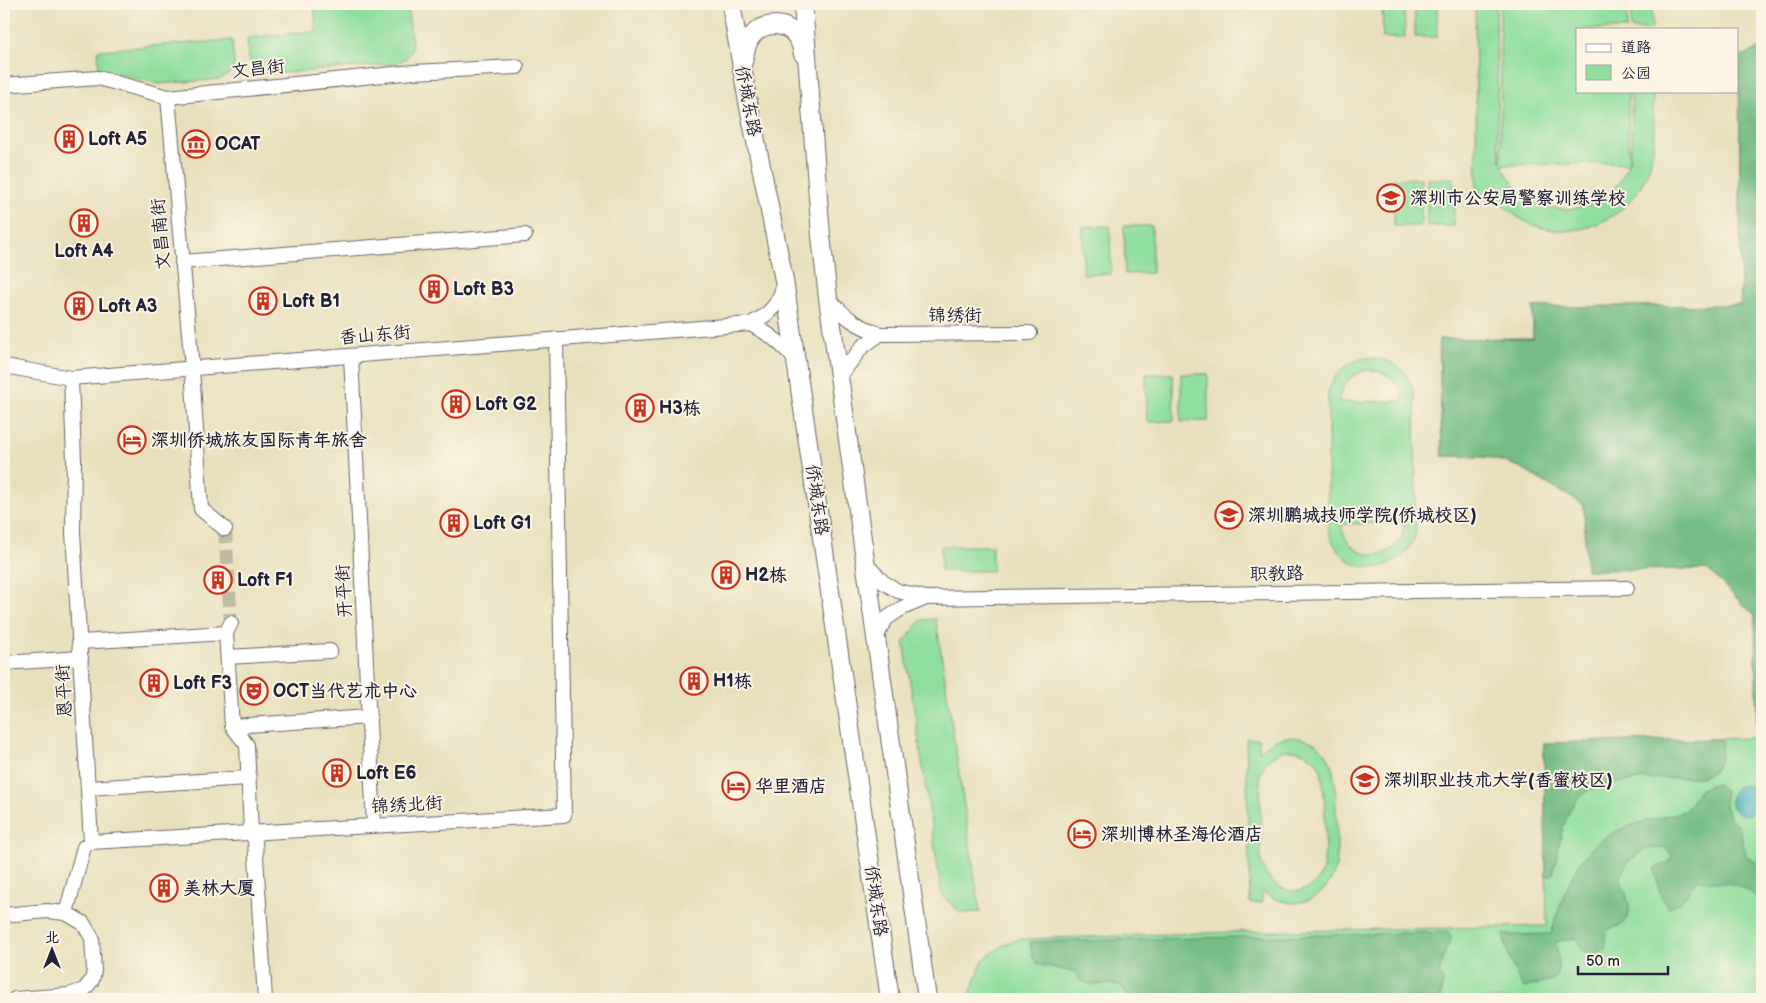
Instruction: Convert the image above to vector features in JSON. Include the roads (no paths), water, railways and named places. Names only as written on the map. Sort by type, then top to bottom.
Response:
[{"type":"main road","name":"侨城东路","points":[[731,4],[784,280],[890,999]]},
{"type":"main road","name":"侨城东路","points":[[803,4],[821,236],[828,298],[927,999]]},
{"type":"main road","points":[[806,24],[811,4]]},
{"type":"main road","points":[[742,68],[751,36],[766,26],[783,26],[796,36],[800,43],[810,79]]},
{"type":"street","name":"文昌街","points":[[4,86],[98,78],[168,97],[413,72],[517,67]]},
{"type":"street","name":"文昌南街","points":[[168,97],[192,368],[201,509],[225,529]]},
{"type":"street","points":[[182,262],[525,235]]},
{"type":"street","name":"香山东街","points":[[4,366],[71,378],[750,324],[762,319],[772,310],[782,292],[784,280]]},
{"type":"street","name":"锦绣街","points":[[828,298],[844,316],[858,325],[880,334],[1030,333]]},
{"type":"street","points":[[750,324],[780,343],[796,361]]},
{"type":"street","points":[[839,377],[862,347],[880,334]]},
{"type":"street","name":"锦绣北街","points":[[251,832],[564,815],[556,339]]},
{"type":"street","name":"开平街","points":[[351,356],[374,826]]},
{"type":"street","name":"恩平街","points":[[66,912],[88,844],[88,788],[73,532],[74,461],[71,378]]},
{"type":"street","name":"职教路","points":[[865,563],[882,582],[898,591],[926,598],[1627,588]]},
{"type":"street","name":"职教路","points":[[876,637],[886,620],[902,608],[926,598]]},
{"type":"street","points":[[80,642],[229,628],[228,657],[232,726],[247,745],[251,832],[255,841],[265,999]]},
{"type":"street","points":[[228,657],[330,651]]},
{"type":"street","points":[[4,663],[81,658]]},
{"type":"street","points":[[232,726],[369,717]]},
{"type":"street","points":[[88,788],[248,778]]},
{"type":"street","points":[[70,856],[88,844],[251,832]]},
{"type":"street","points":[[251,832],[247,843],[257,999]]},
{"type":"street","points":[[4,915],[48,911],[66,912],[83,923],[92,938],[94,971],[92,980],[84,990],[69,995],[15,999]]},
{"type":"water","points":[[1745,785],[1751,786],[1759,794],[1759,806],[1751,814],[1745,815],[1739,814],[1731,806],[1730,800],[1731,794],[1739,786]]},
{"type":"tunnel","points":[[225,529],[231,623]]},
{"type":"place","name":"Loft A5","points":[[69,139]]},
{"type":"place","name":"OCAT","points":[[196,144]]},
{"type":"place","name":"深圳市公安局警察训练学校","points":[[1391,198]]},
{"type":"place","name":"Loft A4","points":[[84,223]]},
{"type":"place","name":"Loft B3","points":[[434,289]]},
{"type":"place","name":"Loft B1","points":[[263,301]]},
{"type":"place","name":"Loft A3","points":[[79,306]]},
{"type":"place","name":"Loft G2","points":[[456,404]]},
{"type":"place","name":"H3栋","points":[[640,408]]},
{"type":"place","name":"深圳侨城旅友国际青年旅舍","points":[[132,440]]},
{"type":"place","name":"深圳鹏城技师学院(侨城校区)","points":[[1229,515]]},
{"type":"place","name":"Loft G1","points":[[454,523]]},
{"type":"place","name":"H2栋","points":[[726,575]]},
{"type":"place","name":"Loft F1","points":[[218,580]]},
{"type":"place","name":"H1栋","points":[[694,681]]},
{"type":"place","name":"Loft F3","points":[[154,683]]},
{"type":"place","name":"OCT当代艺术中心","points":[[254,691]]},
{"type":"place","name":"Loft E6","points":[[337,773]]},
{"type":"place","name":"深圳职业技术大学(香蜜校区)","points":[[1365,780]]},
{"type":"place","name":"华里酒店","points":[[736,786]]},
{"type":"place","name":"深圳博林圣海伦酒店","points":[[1082,834]]},
{"type":"place","name":"美林大厦","points":[[164,888]]}]
